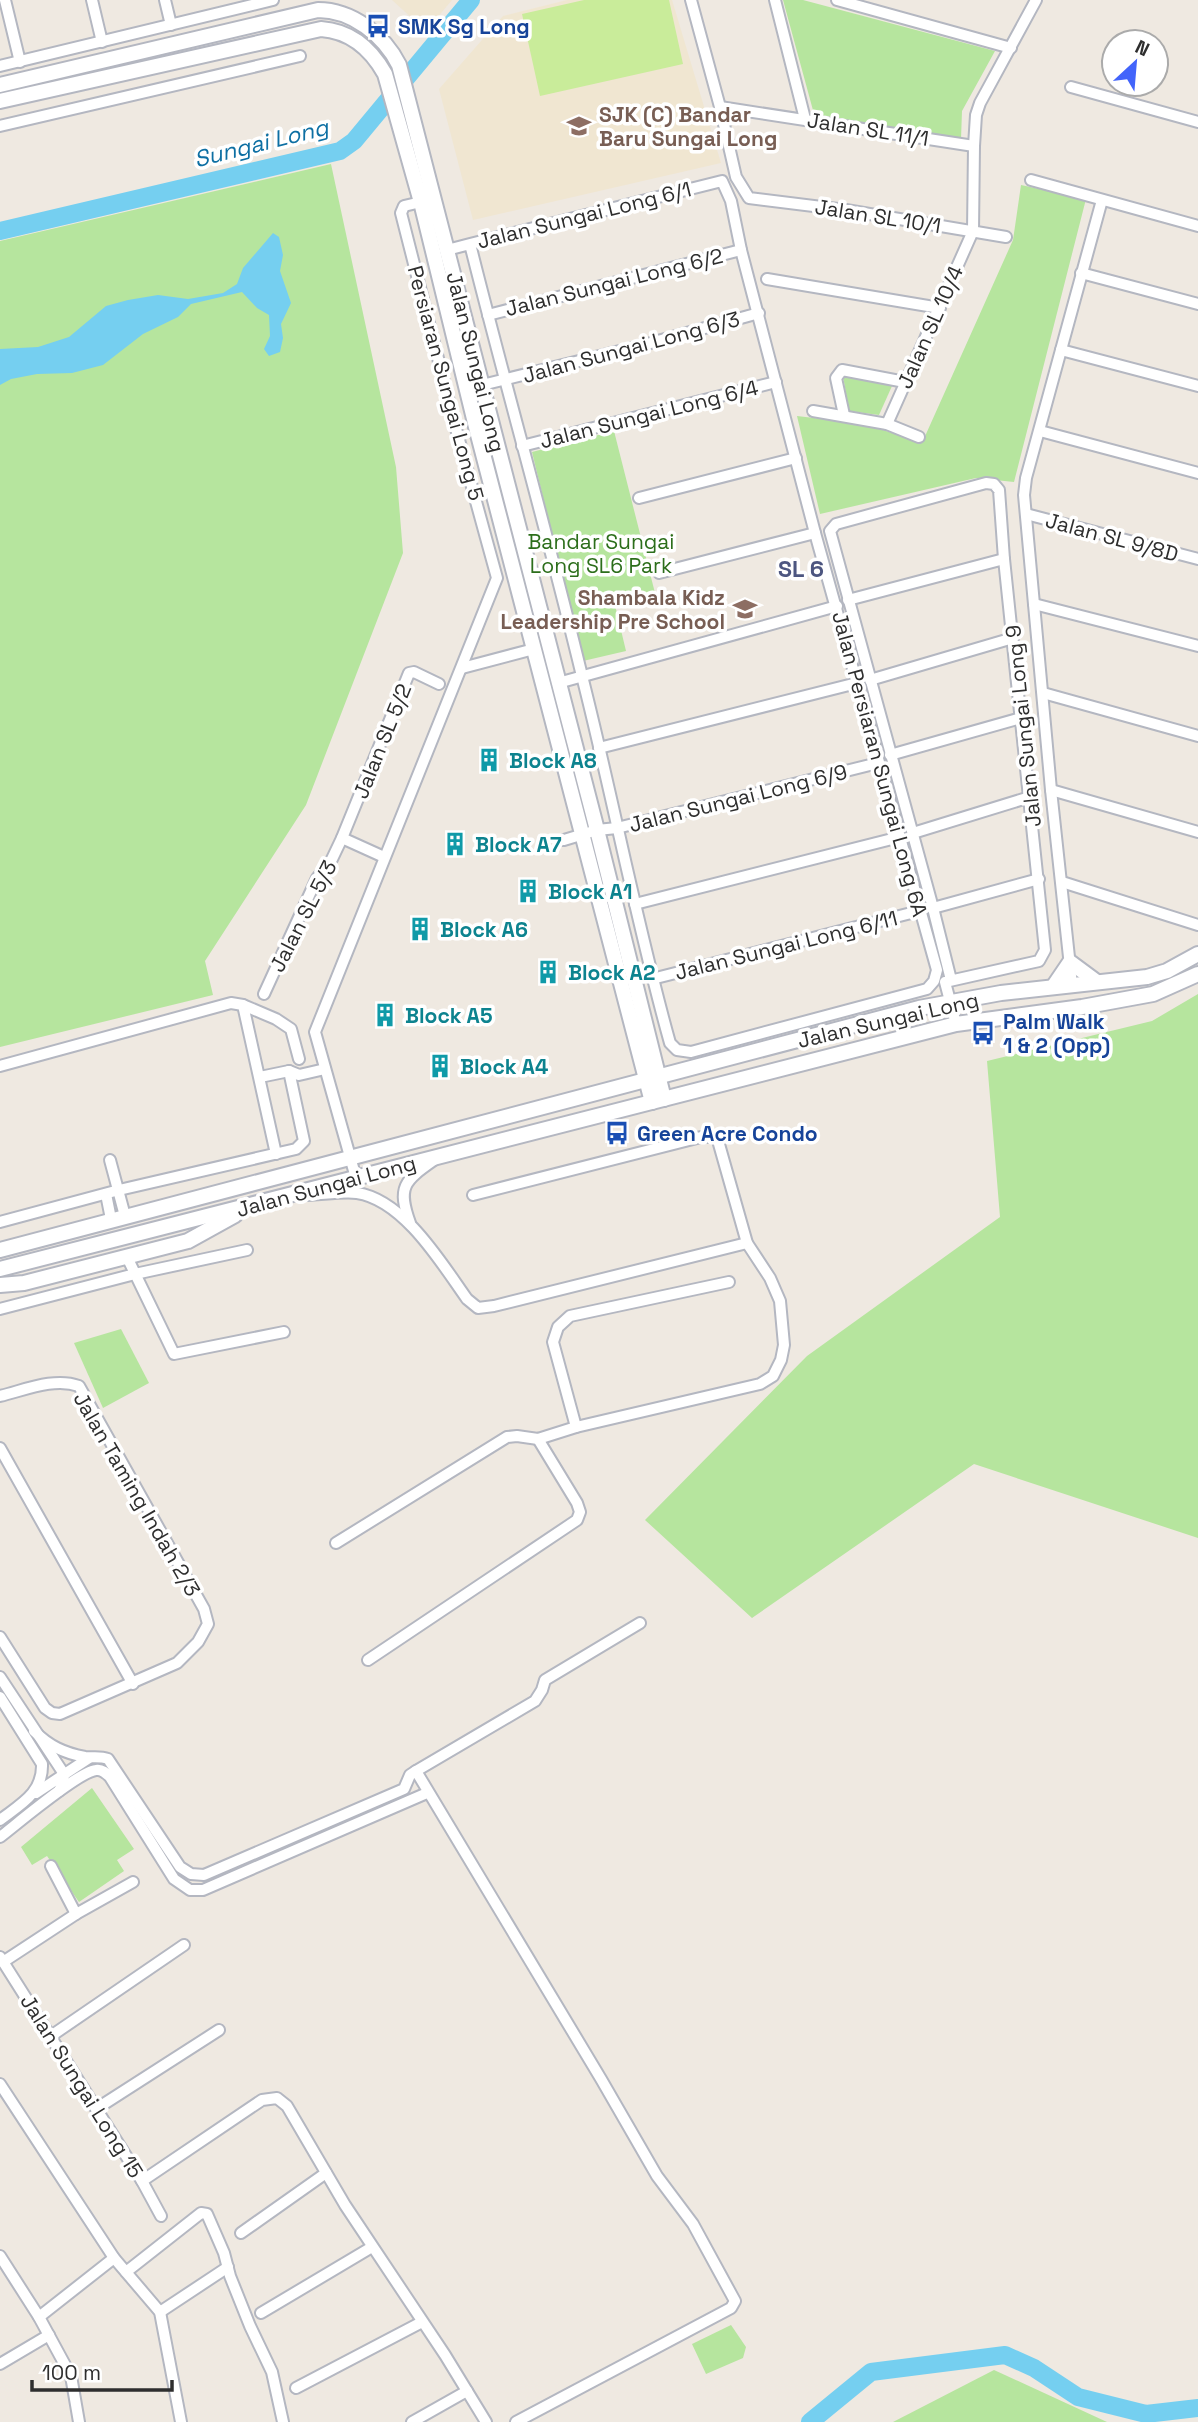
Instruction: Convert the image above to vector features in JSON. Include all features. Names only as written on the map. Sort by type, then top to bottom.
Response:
[{"type":"street","points":[[5,0],[20,62]]},
{"type":"street","points":[[92,0],[102,42]]},
{"type":"street","points":[[165,0],[171,25]]},
{"type":"street","points":[[0,66],[171,25],[238,4],[272,0]]},
{"type":"street","points":[[302,14],[317,0]]},
{"type":"street","points":[[348,0],[356,19]]},
{"type":"street","points":[[691,0],[720,107]]},
{"type":"street","points":[[775,0],[805,120]]},
{"type":"street","points":[[837,0],[1011,48]]},
{"type":"street","points":[[973,231],[976,115],[1036,0]]},
{"type":"street","points":[[0,101],[321,29],[333,5]]},
{"type":"street","name":"Jalan Sungai Long","points":[[0,85],[333,5],[356,19],[387,45],[399,65],[597,830],[658,1100]]},
{"type":"street","name":"Jalan Sungai Long","points":[[321,29],[334,30],[355,40],[377,60],[385,74],[421,202],[582,835],[653,1078]]},
{"type":"street","points":[[0,126],[300,56]]},
{"type":"street","points":[[1071,87],[1198,122]]},
{"type":"street","name":"Jalan SL 11/1","points":[[720,107],[974,146]]},
{"type":"street","name":"Jalan SL 10/1","points":[[720,107],[736,177],[748,198],[846,210],[1006,237]]},
{"type":"street","points":[[1031,180],[1198,226]]},
{"type":"street","name":"Jalan Sungai Long 6/1","points":[[447,250],[722,181]]},
{"type":"street","name":"Jalan Persiaran Sungai Long 6A","points":[[652,979],[670,1043],[677,1050],[691,1052],[927,989],[934,981],[937,971],[815,533],[741,250],[731,201],[722,181]]},
{"type":"street","points":[[1050,1012],[1065,999],[1072,985],[1034,604],[1026,514],[1026,478],[1102,200]]},
{"type":"street","name":"Persiaran Sungai Long 5","points":[[421,202],[404,206],[401,213],[497,578],[462,668]]},
{"type":"street","name":"Jalan SL 10/4","points":[[887,424],[973,231]]},
{"type":"street","points":[[470,244],[503,380],[582,676],[652,979]]},
{"type":"street","name":"Jalan Sungai Long 6/2","points":[[488,315],[741,250]]},
{"type":"street","points":[[1081,273],[1198,304]]},
{"type":"street","points":[[767,279],[940,307]]},
{"type":"street","name":"Jalan Sungai Long 6/3","points":[[482,385],[759,313]]},
{"type":"street","points":[[1061,350],[1198,386]]},
{"type":"street","points":[[844,415],[836,378],[842,370],[905,382]]},
{"type":"street","name":"Jalan Sungai Long 6/4","points":[[522,446],[776,382]]},
{"type":"street","points":[[813,411],[887,424],[919,437]]},
{"type":"street","points":[[1040,431],[1198,473]]},
{"type":"street","points":[[639,498],[796,458]]},
{"type":"street","name":"Jalan Sungai Long 9","points":[[848,600],[830,536],[832,527],[836,524],[986,483],[994,484],[999,490],[1045,950],[1039,961],[951,980]]},
{"type":"street","name":"Jalan SL 9/8D","points":[[1026,514],[1198,559]]},
{"type":"street","points":[[659,573],[815,533]]},
{"type":"street","points":[[956,1024],[945,982],[951,980],[933,908],[848,600],[1004,559]]},
{"type":"street","points":[[1034,604],[1198,646]]},
{"type":"street","points":[[558,683],[837,606]]},
{"type":"street","points":[[870,680],[1013,638]]},
{"type":"street","points":[[356,1178],[315,1032],[317,1026],[462,668],[534,649]]},
{"type":"street","name":"Jalan SL 5/2","points":[[342,838],[409,673],[414,672],[439,684]]},
{"type":"street","points":[[599,748],[857,683]]},
{"type":"street","points":[[1043,693],[1198,736]]},
{"type":"street","points":[[890,755],[1021,719]]},
{"type":"street","name":"Jalan Sungai Long 6/9","points":[[564,841],[597,830],[617,828],[878,763]]},
{"type":"street","points":[[1051,790],[1198,832]]},
{"type":"street","points":[[913,833],[1030,797]]},
{"type":"street","points":[[635,904],[900,837]]},
{"type":"street","points":[[342,838],[384,857]]},
{"type":"street","name":"Jalan SL 5/3","points":[[264,994],[317,878],[332,859],[342,838]]},
{"type":"street","points":[[933,908],[1039,879]]},
{"type":"street","points":[[1062,882],[1198,925]]},
{"type":"street","name":"Jalan Sungai Long 6/11","points":[[652,979],[919,911]]},
{"type":"street","name":"Jalan Sungai Long","points":[[0,1250],[118,1217],[951,1002],[1147,977],[1167,971],[1198,954]]},
{"type":"street","points":[[1070,962],[1097,982]]},
{"type":"street","points":[[1053,987],[1070,962]]},
{"type":"street","name":"Jalan Sungai Long","points":[[0,1269],[956,1024],[1050,1012],[1153,994],[1198,974]]},
{"type":"street","points":[[1072,985],[1080,993],[1102,1003]]},
{"type":"street","points":[[0,1066],[231,1003],[243,1005],[291,1029],[299,1059]]},
{"type":"street","points":[[243,1005],[276,1154]]},
{"type":"street","points":[[289,1071],[299,1059],[321,1055]]},
{"type":"street","points":[[728,1060],[734,1081]]},
{"type":"street","points":[[260,1077],[289,1071],[299,1074],[325,1069]]},
{"type":"street","points":[[0,1222],[296,1149],[303,1141],[289,1071]]},
{"type":"street","points":[[336,1543],[507,1437],[538,1439],[576,1426],[760,1384],[773,1376],[781,1360],[784,1345],[780,1301],[770,1278],[747,1243],[717,1137],[701,1137],[472,1195]]},
{"type":"street","points":[[411,1226],[403,1205],[403,1191],[407,1179],[439,1157]]},
{"type":"street","points":[[110,1160],[119,1191],[118,1217]]},
{"type":"street","points":[[291,1195],[356,1193],[378,1200],[411,1226],[467,1299],[478,1308],[747,1243]]},
{"type":"street","points":[[106,1194],[118,1217]]},
{"type":"street","points":[[0,1285],[24,1283],[188,1241],[255,1205]]},
{"type":"street","points":[[0,1309],[135,1274],[247,1250]]},
{"type":"street","points":[[127,1257],[174,1353],[284,1332]]},
{"type":"street","points":[[576,1426],[553,1342],[558,1327],[570,1316],[729,1282]]},
{"type":"street","name":"Jalan Taming Indah 2/3","points":[[0,1396],[67,1382],[79,1386],[204,1609],[208,1624],[198,1642],[177,1663],[132,1684]]},
{"type":"street","points":[[368,1660],[577,1520],[580,1512],[577,1503],[538,1439]]},
{"type":"street","points":[[0,1448],[132,1684],[60,1714],[52,1713],[45,1708],[0,1637]]},
{"type":"street","points":[[0,1837],[57,1793],[64,1780],[89,1758],[96,1756],[108,1759],[180,1867],[191,1874],[204,1875],[404,1790],[408,1778],[416,1770],[535,1701],[545,1680],[640,1623]]},
{"type":"street","points":[[0,1677],[64,1780]]},
{"type":"street","points":[[0,1697],[42,1764],[64,1780]]},
{"type":"street","points":[[34,1731],[53,1747],[89,1758]]},
{"type":"street","points":[[32,1796],[41,1780],[42,1764]]},
{"type":"street","points":[[0,1820],[32,1796],[64,1780],[97,1769],[106,1772],[174,1879],[190,1890],[203,1890],[427,1793]]},
{"type":"street","points":[[416,1770],[427,1793],[514,1932],[664,2189],[693,2224],[735,2301],[731,2308],[516,2422]]},
{"type":"street","points":[[51,1866],[76,1914]]},
{"type":"street","points":[[1,1960],[133,1882]]},
{"type":"street","points":[[51,2036],[184,1945]]},
{"type":"street","name":"Jalan Sungai Long 15","points":[[1,1960],[142,2181],[161,2216]]},
{"type":"street","points":[[96,2109],[219,2029]]},
{"type":"street","points":[[0,2084],[114,2258],[160,2312],[181,2422]]},
{"type":"street","points":[[142,2181],[262,2100],[277,2098],[287,2106],[372,2247],[486,2422]]},
{"type":"street","points":[[241,2233],[326,2173]]},
{"type":"street","points":[[126,2273],[172,2234],[204,2213],[210,2219],[250,2326],[272,2372],[283,2422]]},
{"type":"street","points":[[261,2313],[372,2247]]},
{"type":"street","points":[[0,2256],[39,2317],[71,2376],[79,2422]]},
{"type":"street","points":[[39,2317],[114,2258]]},
{"type":"street","points":[[160,2312],[228,2267]]},
{"type":"street","points":[[296,2388],[422,2322]]},
{"type":"street","points":[[0,2364],[49,2335]]},
{"type":"street","points":[[412,2422],[467,2391]]},
{"type":"shaded area","points":[[392,0],[452,0],[426,31]]},
{"type":"shaded area","name":"SJK (C) Bandar Baru Sungai Long","points":[[567,0],[672,0],[721,163],[473,220],[439,89],[503,16]]},
{"type":"green space","points":[[584,0],[669,0],[683,64],[540,96],[522,14]]},
{"type":"green space","points":[[783,0],[803,0],[995,51],[962,111],[961,139],[814,114]]},
{"type":"green space","points":[[331,164],[396,467],[403,553],[306,805],[205,961],[213,995],[0,1047],[0,241]]},
{"type":"green space","points":[[1021,185],[1086,199],[1014,482],[976,478],[820,514],[797,416],[865,424],[922,443],[1013,240]]},
{"type":"green space","points":[[843,376],[892,386],[879,415],[849,411]]},
{"type":"green space","name":"Bandar Sungai Long SL6 Park","points":[[614,431],[655,593],[615,605],[626,651],[583,661],[532,452]]},
{"type":"green space","points":[[1198,994],[1198,1538],[974,1464],[752,1618],[645,1520],[807,1356],[1000,1217],[987,1061],[1152,1021]]},
{"type":"green space","points":[[121,1329],[149,1383],[103,1408],[74,1343]]},
{"type":"green space","points":[[92,1788],[134,1849],[117,1860],[124,1871],[79,1902],[47,1856],[32,1865],[21,1847]]},
{"type":"green space","points":[[731,2325],[746,2347],[743,2358],[706,2374],[692,2344]]},
{"type":"green space","points":[[994,2370],[1107,2422],[893,2422]]},
{"type":"water","points":[[273,233],[279,237],[283,255],[280,271],[291,303],[281,324],[283,338],[280,352],[269,356],[264,349],[270,336],[269,315],[257,308],[242,292],[191,304],[178,317],[143,334],[103,365],[72,373],[37,374],[11,379],[0,385],[0,349],[38,347],[69,337],[106,306],[128,300],[158,295],[188,299],[223,293],[237,284],[243,268]]},
{"type":"waterway","name":"Sungai Long","points":[[0,231],[340,151],[354,141],[471,0]]},
{"type":"waterway","points":[[810,2422],[871,2372],[1005,2355],[1034,2368],[1078,2397],[1146,2414],[1198,2408]]},
{"type":"place","name":"SMK Sg Long","points":[[378,26]]},
{"type":"place","name":"SJK (C) Bandar Baru Sungai Long","points":[[579,126]]},
{"type":"place","name":"Shambala Kidz Leadership Pre School","points":[[745,609]]},
{"type":"place","name":"Block A8","points":[[489,760]]},
{"type":"place","name":"Block A7","points":[[455,844]]},
{"type":"place","name":"Block A1","points":[[528,891]]},
{"type":"place","name":"Block A6","points":[[420,929]]},
{"type":"place","name":"Block A2","points":[[548,972]]},
{"type":"place","name":"Block A5","points":[[385,1015]]},
{"type":"place","name":"Palm Walk 1 & 2 (Opp)","points":[[983,1033]]},
{"type":"place","name":"Block A4","points":[[440,1066]]},
{"type":"place","name":"Green Acre Condo","points":[[617,1133]]},
{"type":"district","name":"SL 6","points":[[801,569]]}]
